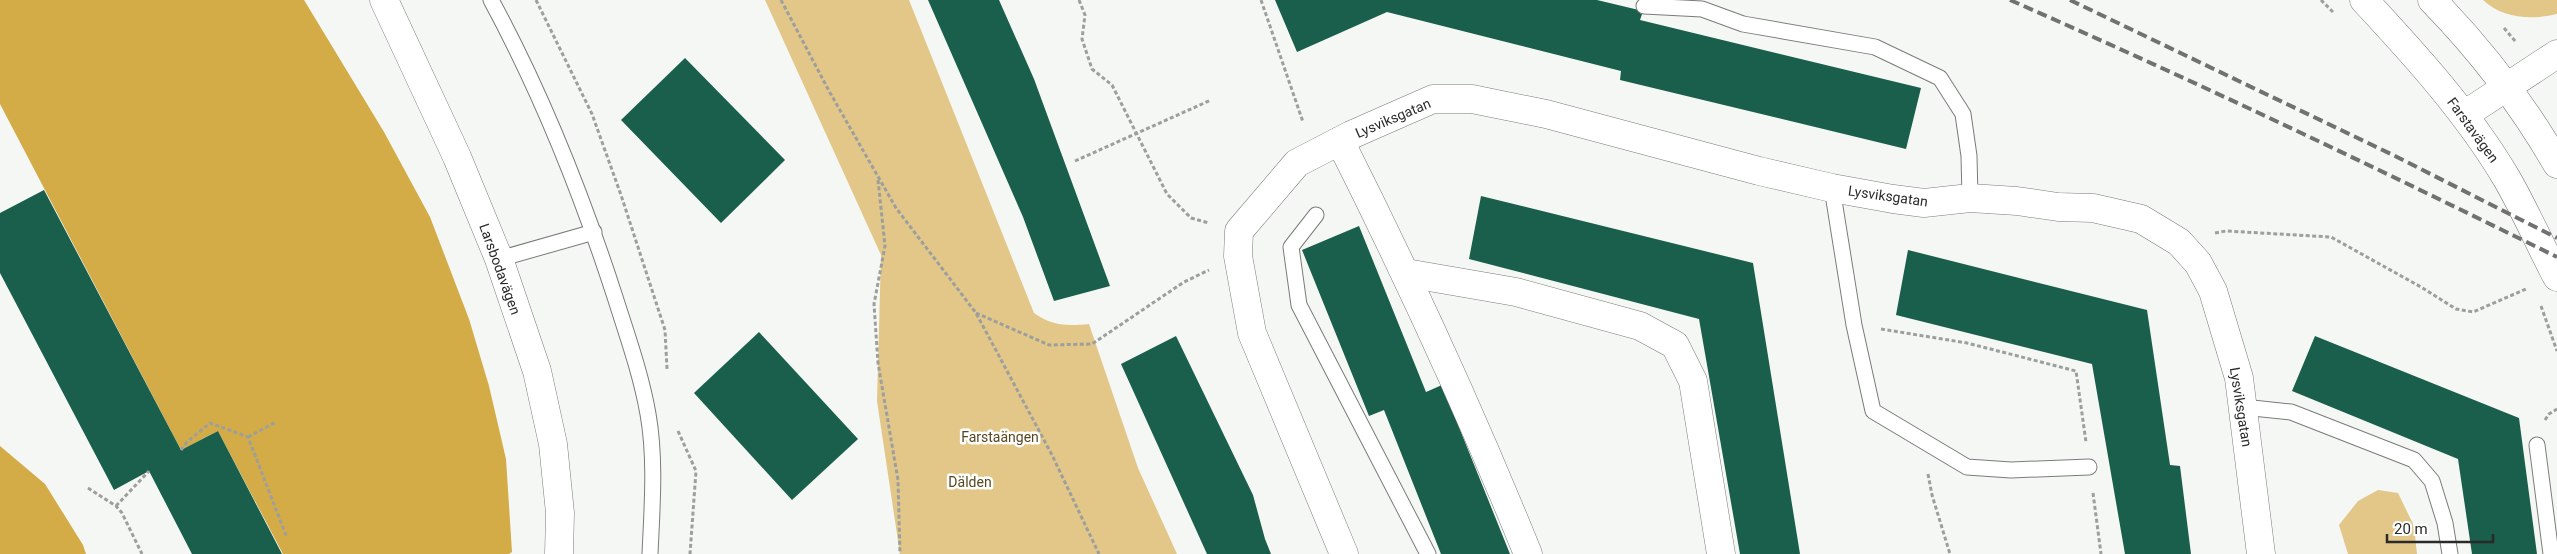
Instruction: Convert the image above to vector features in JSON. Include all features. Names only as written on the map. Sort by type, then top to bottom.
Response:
[{"type":"street","name":"Larsbodavägen","points":[[384,0],[448,139],[499,259],[537,371],[553,444],[560,513],[559,554]]},
{"type":"street","name":"Farstavägen","points":[[2364,0],[2418,57],[2464,115],[2507,178],[2545,281]]},
{"type":"street","points":[[2432,0],[2451,20],[2506,88],[2557,164]]},
{"type":"street","points":[[2464,115],[2557,54]]},
{"type":"street","name":"Lysviksgatan","points":[[1240,231],[1297,163],[1340,141],[1433,99],[1472,99],[1546,114],[1832,188],[1924,203],[1970,198],[2017,200],[2058,207],[2093,208],[2141,219],[2176,240],[2198,263],[2212,291],[2239,378],[2261,554]]},
{"type":"street","name":"Lysviksgatan","points":[[1340,141],[1406,273],[1484,444],[1528,554]]},
{"type":"street","points":[[1240,231],[1238,256],[1252,333],[1344,554]]},
{"type":"street","points":[[1406,273],[1516,292],[1640,326],[1675,344],[1693,381],[1721,554]]},
{"type":"lane","points":[[491,0],[508,32],[555,135],[594,232],[632,352],[648,415],[653,482],[650,554]]},
{"type":"lane","points":[[1644,6],[1702,9],[1743,24],[1875,47],[1940,78],[1963,114],[1969,156],[1970,198]]},
{"type":"lane","points":[[1832,188],[1854,325],[1872,411],[1967,467],[2011,470],[2089,467]]},
{"type":"lane","points":[[1316,215],[1291,247],[1299,305],[1428,554]]},
{"type":"lane","points":[[499,259],[594,232]]},
{"type":"lane","points":[[2243,406],[2291,412],[2414,460],[2432,481],[2445,523],[2450,554]]},
{"type":"lane","points":[[2537,445],[2551,554]]},
{"type":"path","points":[[781,0],[877,177],[896,208],[976,313],[1052,455],[1099,554]]},
{"type":"path","points":[[1079,0],[1085,16],[1082,39],[1092,69],[1112,85],[1167,194],[1191,218],[1240,231]]},
{"type":"path","points":[[1261,0],[1314,154]]},
{"type":"path","points":[[2321,0],[2340,19]]},
{"type":"path","points":[[1075,160],[1211,100]]},
{"type":"path","points":[[877,177],[885,246],[874,304],[878,363],[898,480],[900,554]]},
{"type":"path","points":[[2176,240],[2226,231],[2331,237],[2421,287],[2456,309],[2473,312],[2545,281]]},
{"type":"path","points":[[976,313],[1049,345],[1092,344],[1184,282]]},
{"type":"path","points":[[2540,304],[2557,351]]},
{"type":"path","points":[[1854,325],[1967,343],[2076,371],[2101,554]]},
{"type":"path","points":[[181,450],[187,442],[210,423],[248,437],[276,422]]},
{"type":"path","points":[[248,437],[286,538]]},
{"type":"path","points":[[1922,439],[1932,495],[1950,554]]},
{"type":"path","points":[[116,506],[149,471]]},
{"type":"path","points":[[88,488],[116,506],[142,554]]},
{"type":"green space","name":"Farstaängen","points":[[765,0],[909,0],[1034,313],[1054,323],[1089,324],[1138,468],[1177,554],[900,554],[877,401],[881,255]]},
{"type":"green space","points":[[2483,0],[2557,0],[2557,14],[2538,17],[2518,16],[2499,11]]},
{"type":"green space","points":[[2378,490],[2398,493],[2414,526],[2417,554],[2348,554],[2339,525],[2358,501]]},
{"type":"shaded area","points":[[0,0],[304,0],[384,132],[430,217],[469,319],[489,386],[506,459],[512,552],[509,554],[283,554],[218,431],[181,450],[0,104]]},
{"type":"shaded area","points":[[0,446],[45,484],[83,545],[86,554],[0,554]]},
{"type":"building","points":[[928,0],[999,0],[1034,79],[1110,286],[1054,301],[1023,217]]},
{"type":"building","points":[[1275,0],[1597,0],[1643,11],[1640,20],[1921,88],[1906,149],[1620,80],[1621,71],[1387,12],[1297,52]]},
{"type":"building","points":[[685,58],[785,160],[721,223],[621,120]]},
{"type":"building","points":[[44,190],[181,450],[218,431],[282,554],[192,554],[149,471],[114,490],[0,273],[0,213]]},
{"type":"building","points":[[1481,196],[1753,263],[1800,554],[1740,554],[1699,319],[1469,259]]},
{"type":"building","points":[[1359,226],[1426,392],[1442,385],[1510,554],[1441,554],[1384,410],[1369,416],[1302,250]]},
{"type":"building","points":[[1908,250],[2147,310],[2170,465],[2180,466],[2191,554],[2125,554],[2092,364],[1896,315]]},
{"type":"building","points":[[759,332],[858,439],[792,500],[694,393]]},
{"type":"building","points":[[1176,336],[1253,495],[1271,554],[1207,554],[1121,364]]},
{"type":"building","points":[[2315,336],[2519,418],[2537,554],[2472,554],[2458,459],[2292,391]]},
{"type":"railway","points":[[2010,0],[2285,126],[2557,257]]},
{"type":"railway","points":[[2070,0],[2393,155],[2557,238]]},
{"type":"park label","name":"Dälden","points":[[970,482]]}]
